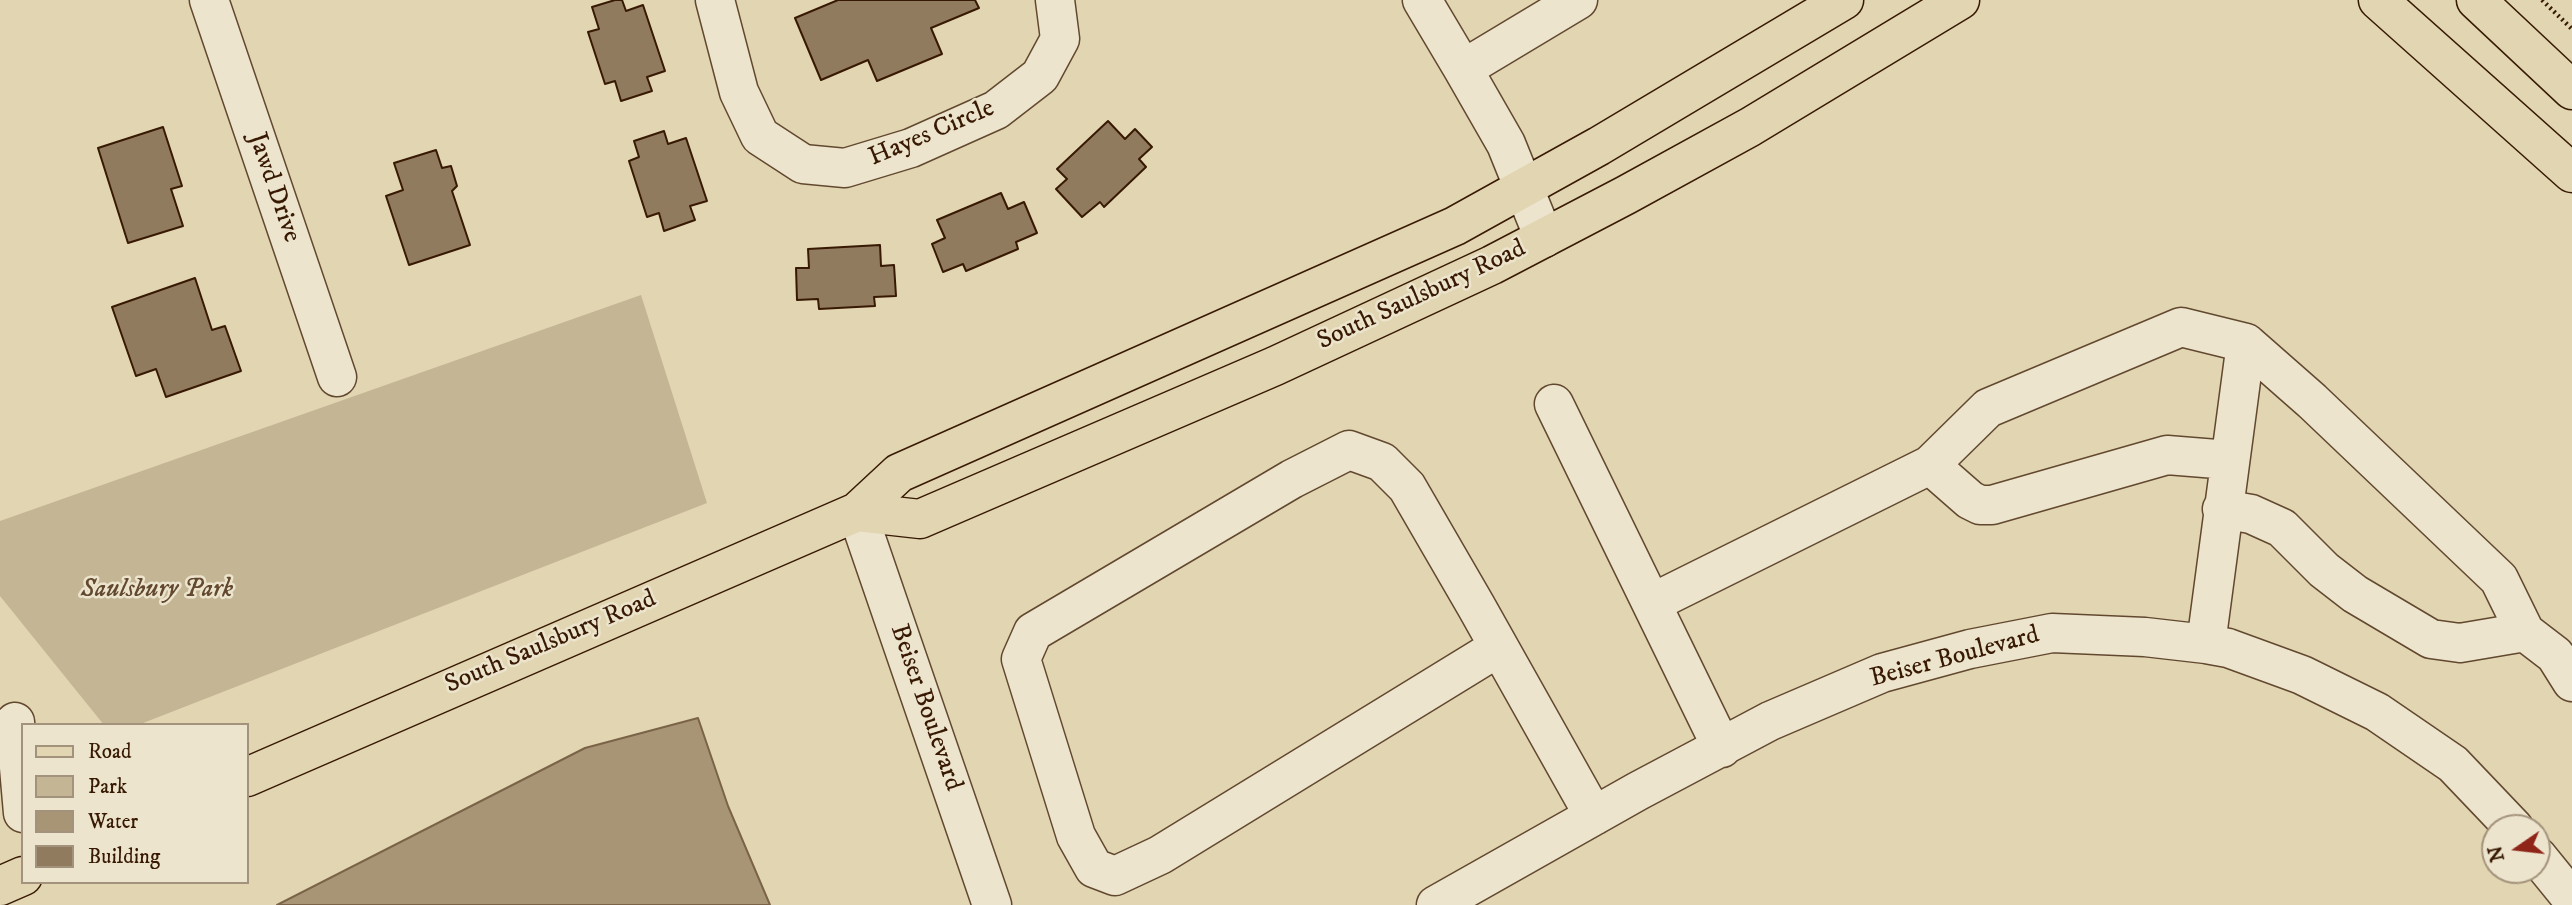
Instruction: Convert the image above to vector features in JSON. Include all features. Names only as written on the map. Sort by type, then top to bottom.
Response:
[{"type":"main road","name":"South Saulsbury Road","points":[[248,777],[857,512],[899,474],[1455,226],[1600,146],[1844,0]]},
{"type":"main road","name":"South Saulsbury Road","points":[[857,512],[920,519],[1275,366],[1544,238],[1750,127],[1960,0]]},
{"type":"main road","points":[[2378,0],[2572,173]]},
{"type":"main road","points":[[2476,0],[2572,90]]},
{"type":"main road","points":[[0,886],[21,877]]},
{"type":"street","name":"Jawd Drive","points":[[209,0],[337,377]]},
{"type":"street","name":"Hayes Circle","points":[[715,0],[739,93],[760,136],[803,164],[845,168],[911,148],[996,110],[1040,76],[1060,39],[1055,0]]},
{"type":"street","points":[[1422,0],[1506,144],[1544,238]]},
{"type":"street","points":[[1463,69],[1578,0]]},
{"type":"street","points":[[1651,603],[1930,465],[1988,408],[2181,327],[2246,343],[2499,579],[2525,632],[2555,655],[2572,682]]},
{"type":"street","points":[[2206,644],[2246,343]]},
{"type":"street","points":[[1554,404],[1722,748]]},
{"type":"street","points":[[1499,648],[1160,855],[1115,876],[1094,868],[1076,836],[1021,659],[1033,632],[1292,479],[1349,450],[1382,462],[1407,488],[1476,606],[1594,816]]},
{"type":"street","points":[[1930,465],[1970,500],[1980,505],[1992,505],[2167,455],[2229,460]]},
{"type":"street","points":[[2222,509],[2251,514],[2282,528],[2324,570],[2355,594],[2431,639],[2460,643],[2525,632]]},
{"type":"street","name":"Beiser Boulevard","points":[[857,512],[992,905]]},
{"type":"street","name":"Beiser Boulevard","points":[[1436,905],[1770,721],[1882,673],[1970,649],[2052,633],[2145,637],[2206,644],[2228,648],[2302,675],[2377,712],[2453,764],[2501,814]]},
{"type":"street","points":[[13,718],[21,794]]},
{"type":"street","points":[[2551,873],[2572,899]]},
{"type":"path","points":[[2542,0],[2572,29]]},
{"type":"green space","name":"Saulsbury Park","points":[[641,295],[707,503],[143,723],[102,723],[0,596],[0,521]]},
{"type":"water","points":[[698,718],[728,806],[770,905],[277,905],[585,748]]},
{"type":"building","points":[[622,0],[626,11],[643,5],[665,71],[647,77],[652,91],[621,101],[615,81],[605,84],[588,32],[599,29],[592,7]]},
{"type":"building","points":[[838,0],[975,0],[979,8],[931,28],[942,54],[877,81],[868,60],[821,80],[795,18]]},
{"type":"building","points":[[1108,121],[1125,139],[1135,129],[1152,147],[1139,159],[1146,167],[1104,207],[1100,202],[1082,217],[1056,189],[1067,179],[1057,169]]},
{"type":"building","points":[[163,127],[182,186],[171,189],[183,226],[128,243],[98,148]]},
{"type":"building","points":[[664,131],[668,144],[686,138],[707,201],[690,206],[695,220],[664,231],[659,213],[647,217],[629,161],[639,157],[634,141]]},
{"type":"building","points":[[436,150],[442,168],[451,166],[457,186],[452,191],[470,245],[409,265],[386,196],[403,190],[394,163]]},
{"type":"building","points":[[1001,193],[1008,209],[1024,202],[1037,233],[1016,242],[1018,249],[966,271],[963,264],[943,272],[932,244],[945,238],[937,220]]},
{"type":"building","points":[[880,245],[881,266],[894,265],[896,296],[874,297],[875,306],[819,309],[818,299],[797,300],[796,268],[809,268],[808,249]]},
{"type":"building","points":[[195,278],[212,330],[225,326],[241,371],[166,397],[156,369],[136,376],[112,307]]}]
